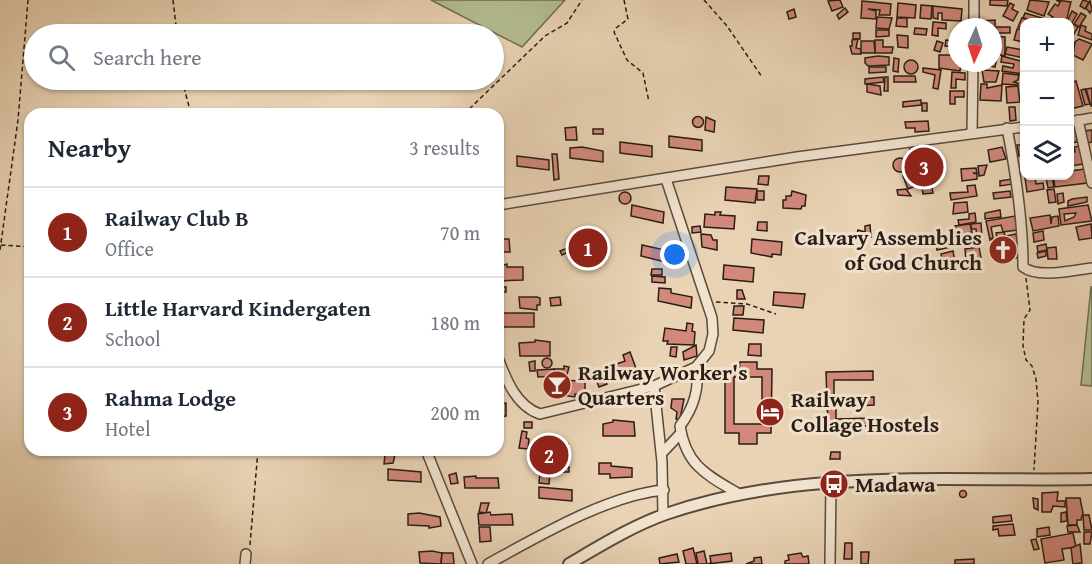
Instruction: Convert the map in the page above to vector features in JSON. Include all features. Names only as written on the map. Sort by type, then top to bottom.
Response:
[{"type":"street","points":[[974,0],[974,18]]},
{"type":"street","points":[[972,133],[973,72]]},
{"type":"street","points":[[1092,118],[1074,121],[1092,183]]},
{"type":"street","points":[[504,205],[797,157],[1020,127]]},
{"type":"street","points":[[1006,128],[1018,181],[1024,246],[1023,267],[1026,270],[1049,272],[1092,268]]},
{"type":"street","points":[[504,373],[518,398],[540,414],[654,386],[696,367],[709,351],[714,326],[666,179]]},
{"type":"street","points":[[696,367],[698,388],[692,400],[690,414],[680,426],[688,455],[697,468],[739,494]]},
{"type":"street","points":[[654,386],[662,453],[663,515]]},
{"type":"street","points":[[662,453],[681,433]]},
{"type":"street","points":[[428,456],[472,564]]},
{"type":"street","points":[[569,564],[663,515],[739,494],[831,482],[1092,479]]},
{"type":"street","points":[[830,564],[831,482]]},
{"type":"street","points":[[488,564],[594,510],[647,492],[664,490]]},
{"type":"street","points":[[246,554],[246,564]]},
{"type":"path","points":[[26,24],[28,0]]},
{"type":"path","points":[[173,0],[176,24]]},
{"type":"path","points":[[504,76],[546,36],[567,23],[582,0]]},
{"type":"path","points":[[624,0],[628,19],[614,32],[627,60],[644,73],[649,102]]},
{"type":"path","points":[[704,0],[727,26],[762,77]]},
{"type":"path","points":[[0,250],[18,120],[24,48]]},
{"type":"path","points":[[185,90],[189,108]]},
{"type":"path","points":[[470,108],[489,90]]},
{"type":"path","points":[[0,245],[24,247]]},
{"type":"path","points":[[1026,270],[1029,310],[1024,319],[1023,346],[1026,360],[1032,366],[1036,379],[1038,402],[1034,480]]},
{"type":"path","points":[[706,302],[739,303],[776,314]]},
{"type":"path","points":[[246,554],[250,546],[258,456]]},
{"type":"green space","points":[[431,0],[565,0],[522,47],[504,38],[504,24],[477,24]]},
{"type":"green space","points":[[1092,287],[1092,386],[1081,385]]},
{"type":"building","points":[[840,0],[843,7],[832,11],[828,1]]},
{"type":"building","points":[[990,0],[1008,0],[1007,6],[990,5]]},
{"type":"building","points":[[1030,0],[1049,2],[1044,16],[1027,10]]},
{"type":"building","points":[[1056,0],[1071,2],[1067,18],[1052,18],[1048,14],[1055,4],[1058,6],[1060,2]]},
{"type":"building","points":[[1083,0],[1089,2],[1085,9],[1080,6]]},
{"type":"building","points":[[862,1],[891,4],[890,15],[879,15],[880,10],[868,9],[876,11],[876,19],[861,18]]},
{"type":"building","points":[[1090,1],[1092,9],[1090,13],[1086,8]]},
{"type":"building","points":[[898,3],[916,5],[915,18],[897,17]]},
{"type":"building","points":[[1010,3],[1014,5],[1012,9],[1018,12],[1013,21],[1003,16]]},
{"type":"building","points":[[921,5],[932,6],[931,19],[920,18]]},
{"type":"building","points":[[933,6],[962,9],[961,18],[942,20],[942,13],[938,13],[938,19],[933,18]]},
{"type":"building","points":[[845,8],[848,12],[839,19],[837,15]]},
{"type":"building","points":[[794,9],[796,17],[789,19],[787,12]]},
{"type":"building","points":[[1072,11],[1077,14],[1074,19],[1069,18]]},
{"type":"building","points":[[1025,13],[1042,18],[1023,18]]},
{"type":"building","points":[[1081,13],[1086,16],[1079,27],[1074,24]]},
{"type":"building","points":[[877,17],[892,18],[889,29],[876,28]]},
{"type":"building","points":[[897,18],[907,18],[907,27],[896,26]]},
{"type":"building","points":[[933,22],[946,23],[946,29],[938,28],[938,36],[932,35]]},
{"type":"building","points":[[1081,25],[1086,27],[1085,31],[1092,34],[1092,40],[1078,35]]},
{"type":"building","points":[[1002,27],[1010,27],[1010,33],[1002,33]]},
{"type":"building","points":[[915,28],[927,29],[926,35],[914,34]]},
{"type":"building","points":[[1017,29],[1020,29],[1020,41],[1014,40]]},
{"type":"building","points":[[876,30],[889,30],[889,36],[876,37]]},
{"type":"building","points":[[853,33],[860,33],[860,39],[853,39]]},
{"type":"building","points":[[897,35],[908,36],[908,48],[898,47]]},
{"type":"building","points":[[1002,37],[1005,37],[1005,56],[1002,55]]},
{"type":"building","points":[[858,39],[856,48],[861,49],[861,54],[852,54],[850,46],[852,46],[852,40]]},
{"type":"building","points":[[1079,39],[1092,44],[1083,60],[1074,56],[1075,42]]},
{"type":"building","points":[[875,40],[883,40],[883,47],[893,47],[892,53],[875,53]]},
{"type":"building","points":[[861,41],[874,41],[875,53],[861,53]]},
{"type":"building","points":[[937,41],[943,43],[940,52],[934,50]]},
{"type":"building","points":[[1007,47],[1020,49],[1020,57],[1005,54]]},
{"type":"building","points":[[939,55],[948,55],[948,69],[939,68]]},
{"type":"building","points":[[1002,56],[1020,61],[1020,73],[1002,71],[1003,66],[1013,68],[1014,64],[1002,62]]},
{"type":"building","points":[[889,57],[889,65],[868,66],[865,63],[865,58]]},
{"type":"building","points":[[894,58],[899,59],[898,72],[893,71]]},
{"type":"building","points":[[908,60],[914,60],[918,67],[914,74],[908,74],[904,70],[904,64]]},
{"type":"building","points":[[869,67],[886,67],[886,72],[869,73]]},
{"type":"building","points":[[923,68],[941,70],[938,89],[933,88],[935,75],[923,72]]},
{"type":"building","points":[[952,72],[965,73],[965,80],[956,79],[956,88],[951,88]]},
{"type":"building","points":[[982,72],[999,72],[996,82],[984,82]]},
{"type":"building","points":[[1003,73],[1019,75],[1018,80],[1014,82],[1018,85],[1002,84]]},
{"type":"building","points":[[894,76],[915,76],[916,82],[894,82]]},
{"type":"building","points":[[883,77],[884,82],[865,84],[865,79]]},
{"type":"building","points":[[885,77],[888,77],[888,91],[884,91]]},
{"type":"building","points":[[1076,81],[1083,106],[1074,108],[1074,82]]},
{"type":"building","points":[[867,84],[880,86],[881,95],[867,92]]},
{"type":"building","points":[[981,84],[987,84],[987,88],[1002,85],[1001,101],[980,100]]},
{"type":"building","points":[[1018,86],[1020,102],[1007,103],[1006,87]]},
{"type":"building","points":[[1092,88],[1092,106],[1091,106],[1086,89]]},
{"type":"building","points":[[1085,89],[1090,104],[1085,105],[1081,90]]},
{"type":"building","points":[[950,91],[964,91],[964,97],[955,97],[955,104],[950,104]]},
{"type":"building","points":[[921,100],[921,105],[903,107],[903,102]]},
{"type":"building","points":[[922,103],[927,103],[927,111],[922,111]]},
{"type":"building","points":[[1009,107],[1015,107],[1016,120],[1010,121]]},
{"type":"building","points":[[698,116],[704,122],[698,128],[692,122]]},
{"type":"building","points":[[706,117],[715,121],[714,132],[705,130]]},
{"type":"building","points":[[928,121],[929,131],[915,132],[915,128],[906,128],[905,122]]},
{"type":"building","points":[[576,127],[577,140],[566,140],[565,128]]},
{"type":"building","points":[[593,129],[603,129],[603,134],[593,134]]},
{"type":"building","points":[[1074,129],[1076,129],[1077,142],[1074,142]]},
{"type":"building","points":[[1092,130],[1092,142],[1087,143],[1085,131]]},
{"type":"building","points":[[669,136],[702,140],[702,151],[669,147]]},
{"type":"building","points":[[620,142],[652,146],[652,157],[620,153]]},
{"type":"building","points":[[1080,146],[1083,164],[1074,165],[1074,147]]},
{"type":"building","points":[[582,147],[603,151],[603,162],[570,158],[570,148]]},
{"type":"building","points":[[914,147],[918,151],[914,155],[910,151]]},
{"type":"building","points":[[1002,147],[1006,159],[990,162],[988,150]]},
{"type":"building","points":[[919,152],[927,152],[926,165],[931,165],[931,169],[939,170],[940,177],[915,179],[913,155],[919,155]]},
{"type":"building","points":[[552,154],[557,154],[559,179],[554,180]]},
{"type":"building","points":[[517,156],[549,160],[549,170],[517,166]]},
{"type":"building","points":[[897,158],[903,158],[907,165],[903,172],[897,172],[893,168],[893,162]]},
{"type":"building","points":[[987,165],[984,175],[979,176],[978,166]]},
{"type":"building","points":[[976,168],[977,173],[973,173],[977,174],[977,179],[962,181],[961,169]]},
{"type":"building","points":[[1085,169],[1087,183],[1055,187],[1054,180],[1074,180],[1074,170]]},
{"type":"building","points":[[909,174],[913,187],[908,189],[903,176]]},
{"type":"building","points":[[759,176],[769,176],[768,185],[758,184]]},
{"type":"building","points":[[1012,179],[1013,184],[1000,186],[1000,181]]},
{"type":"building","points":[[1025,180],[1035,180],[1036,184],[1043,183],[1044,189],[1027,192]]},
{"type":"building","points":[[1046,180],[1053,180],[1054,187],[1048,188]]},
{"type":"building","points":[[931,181],[933,193],[923,194],[921,182]]},
{"type":"building","points":[[975,185],[977,196],[951,200],[950,193],[968,192],[967,186]]},
{"type":"building","points":[[726,187],[757,189],[755,203],[725,200]]},
{"type":"building","points":[[906,189],[911,196],[898,195],[897,190]]},
{"type":"building","points":[[1054,189],[1056,202],[1049,203],[1047,190]]},
{"type":"building","points":[[757,191],[764,191],[764,200],[757,200]]},
{"type":"building","points":[[792,191],[806,195],[805,206],[801,209],[783,208],[783,200],[786,200],[786,196],[791,196]]},
{"type":"building","points":[[1010,191],[1011,197],[994,199],[993,193]]},
{"type":"building","points":[[627,192],[631,198],[627,204],[623,204],[619,196]]},
{"type":"building","points":[[1063,193],[1064,202],[1058,204],[1057,194]]},
{"type":"building","points":[[1087,197],[1087,202],[1068,206],[1068,201],[1072,199]]},
{"type":"building","points":[[967,202],[968,212],[953,214],[954,203]]},
{"type":"building","points":[[632,205],[664,212],[663,223],[631,216]]},
{"type":"building","points":[[1088,205],[1092,221],[1061,225],[1059,209]],"holes":[[[1076,213],[1074,217],[1065,221],[1064,214]]]},
{"type":"building","points":[[1000,210],[1001,217],[985,219],[985,213]]},
{"type":"building","points":[[715,212],[721,212],[720,215],[735,216],[734,229],[704,227],[705,214],[715,215]]},
{"type":"building","points":[[975,213],[976,222],[959,225],[958,220],[969,219],[969,214]]},
{"type":"building","points":[[1050,215],[1051,224],[1052,217],[1058,216],[1059,226],[1033,231],[1030,218]]},
{"type":"building","points":[[1015,216],[1017,230],[1003,232],[1001,225],[991,227],[993,237],[990,240],[986,221]]},
{"type":"building","points":[[758,222],[767,222],[767,231],[757,230]]},
{"type":"building","points":[[981,223],[982,238],[977,238],[976,229],[971,229],[971,224]]},
{"type":"building","points":[[970,224],[972,232],[957,235],[955,226]]},
{"type":"building","points":[[1091,224],[1092,238],[1079,240],[1076,227]]},
{"type":"building","points":[[870,225],[871,237],[856,238],[858,230],[865,232],[865,226]]},
{"type":"building","points":[[700,226],[701,232],[692,233],[692,227]]},
{"type":"building","points":[[596,230],[604,249],[580,259],[572,240]]},
{"type":"building","points":[[1043,231],[1044,240],[1034,242],[1033,233]]},
{"type":"building","points":[[1004,232],[1005,236],[997,238],[996,233]]},
{"type":"building","points":[[972,233],[973,239],[959,241],[958,235]]},
{"type":"building","points":[[701,234],[711,235],[713,240],[717,240],[717,250],[702,247]]},
{"type":"building","points":[[1016,234],[1020,257],[1015,258],[1014,254],[995,257],[992,239]]},
{"type":"building","points":[[950,236],[951,247],[937,250],[935,238]]},
{"type":"building","points":[[981,238],[982,243],[960,246],[959,241]]},
{"type":"building","points":[[504,239],[509,239],[510,252],[504,252]]},
{"type":"building","points":[[752,239],[782,242],[781,255],[772,254],[772,257],[751,253]]},
{"type":"building","points":[[953,239],[959,239],[959,247],[953,247]]},
{"type":"building","points":[[1046,244],[1047,250],[1038,252],[1037,246]]},
{"type":"building","points":[[642,245],[674,252],[673,264],[641,256]]},
{"type":"building","points":[[979,247],[981,258],[966,261],[965,249]]},
{"type":"building","points":[[1056,247],[1057,259],[1048,259],[1047,248]]},
{"type":"building","points":[[568,248],[570,251],[562,255],[560,251]]},
{"type":"building","points":[[953,251],[955,262],[943,264],[941,254]]},
{"type":"building","points":[[1046,251],[1046,256],[1038,258],[1037,253]]},
{"type":"building","points":[[933,264],[937,268],[933,272],[929,268]]},
{"type":"building","points":[[504,265],[523,267],[523,280],[504,281]]},
{"type":"building","points":[[724,265],[754,268],[753,282],[723,279]]},
{"type":"building","points":[[652,269],[662,269],[662,275],[651,275]]},
{"type":"building","points":[[652,276],[665,277],[665,283],[652,282]]},
{"type":"building","points":[[659,288],[671,289],[671,293],[692,297],[691,308],[658,301]]},
{"type":"building","points":[[737,290],[742,290],[745,299],[737,299]]},
{"type":"building","points":[[774,292],[805,294],[803,308],[773,305]]},
{"type":"building","points":[[519,297],[540,298],[540,305],[537,305],[537,310],[520,308]]},
{"type":"building","points":[[560,297],[561,305],[551,306],[550,298]]},
{"type":"building","points":[[734,306],[744,306],[743,315],[733,315]]},
{"type":"building","points":[[504,313],[534,313],[534,327],[504,327]]},
{"type":"building","points":[[734,318],[764,320],[763,333],[733,330]]},
{"type":"building","points":[[687,323],[693,324],[694,345],[667,344],[668,341],[663,341],[665,328],[686,331]]},
{"type":"building","points":[[535,340],[550,342],[550,356],[520,356],[519,343],[535,342]]},
{"type":"building","points":[[749,344],[761,344],[761,356],[748,355]]},
{"type":"building","points":[[696,345],[697,356],[684,360],[683,352]]},
{"type":"building","points":[[671,347],[677,347],[676,357],[670,356]]},
{"type":"building","points":[[630,352],[637,371],[629,374],[630,377],[608,382],[603,369],[625,361],[623,355]]},
{"type":"building","points":[[547,358],[552,363],[547,368],[542,363]]},
{"type":"building","points":[[535,361],[535,371],[530,371],[529,362]]},
{"type":"building","points":[[740,362],[757,362],[757,369],[772,369],[771,433],[757,433],[757,444],[739,444],[739,433],[725,433],[725,369],[739,369]],"holes":[[[734,377],[762,377],[762,424],[734,424]]]},
{"type":"building","points":[[564,366],[569,367],[567,375],[555,375],[554,369],[564,369]]},
{"type":"building","points":[[554,369],[554,376],[538,377],[537,370]]},
{"type":"building","points":[[873,371],[873,380],[834,380],[834,398],[874,397],[874,405],[836,407],[836,419],[874,418],[874,426],[828,426],[826,372]]},
{"type":"building","points":[[554,380],[585,381],[585,395],[575,394],[575,397],[554,394]]},
{"type":"building","points":[[605,380],[607,384],[599,387],[597,382]]},
{"type":"building","points":[[672,399],[684,399],[680,419],[676,419],[677,412],[671,408]]},
{"type":"building","points":[[504,403],[506,403],[506,416],[504,416]]},
{"type":"building","points":[[613,420],[634,422],[635,436],[603,436],[603,424],[613,422]]},
{"type":"building","points":[[524,422],[532,422],[532,428],[524,428]]},
{"type":"building","points":[[522,431],[527,432],[528,449],[519,448]]},
{"type":"building","points":[[568,444],[569,458],[538,459],[537,445]]},
{"type":"building","points":[[831,452],[840,452],[840,459],[830,459]]},
{"type":"building","points":[[385,456],[395,456],[393,463],[384,464]]},
{"type":"building","points":[[599,463],[632,468],[632,477],[610,478],[610,474],[599,474]]},
{"type":"building","points":[[559,467],[569,467],[569,472],[559,472]]},
{"type":"building","points":[[388,469],[421,472],[421,482],[388,480]]},
{"type":"building","points":[[540,472],[550,473],[549,484],[539,483]]},
{"type":"building","points":[[456,473],[458,483],[451,484],[449,475]]},
{"type":"building","points":[[476,476],[476,478],[498,478],[499,488],[465,488],[464,477]]},
{"type":"building","points":[[539,487],[572,490],[572,501],[539,498]]},
{"type":"building","points":[[963,490],[967,494],[963,498],[959,494]]},
{"type":"building","points":[[1058,492],[1057,501],[1065,501],[1065,507],[1053,506],[1051,512],[1042,512],[1042,493]]},
{"type":"building","points":[[1033,498],[1038,499],[1038,510],[1034,508]]},
{"type":"building","points":[[1066,498],[1080,498],[1083,513],[1081,520],[1077,520],[1077,525],[1068,525]]},
{"type":"building","points":[[481,503],[489,503],[486,513],[479,512]]},
{"type":"building","points":[[490,512],[491,515],[512,514],[513,525],[479,525],[478,514]]},
{"type":"building","points":[[1066,512],[1067,521],[1061,522],[1061,513]]},
{"type":"building","points":[[419,513],[440,517],[441,526],[429,528],[429,526],[408,525],[408,514]]},
{"type":"building","points":[[1011,515],[1012,521],[993,523],[993,517]]},
{"type":"building","points":[[1083,515],[1089,515],[1092,530],[1084,530]]},
{"type":"building","points":[[1013,524],[1015,535],[999,536],[998,529],[993,530],[993,526]]},
{"type":"building","points":[[1077,525],[1080,532],[1068,532],[1067,526]]},
{"type":"building","points":[[479,527],[490,527],[491,541],[480,542]]},
{"type":"building","points":[[1049,527],[1050,535],[1037,537],[1037,529]]},
{"type":"building","points":[[1084,532],[1092,532],[1090,544],[1084,544]]},
{"type":"building","points":[[1073,533],[1076,547],[1062,549],[1064,560],[1045,563],[1041,539]]},
{"type":"building","points":[[1036,539],[1039,549],[1034,550],[1031,540]]},
{"type":"building","points":[[845,543],[852,543],[852,559],[844,559]]},
{"type":"building","points":[[1080,544],[1082,563],[1073,564],[1071,548]]},
{"type":"building","points":[[693,548],[697,564],[686,564],[683,551]]},
{"type":"building","points":[[704,551],[707,564],[698,564],[696,553]]},
{"type":"building","points":[[419,552],[442,553],[441,564],[420,563]]},
{"type":"building","points":[[861,552],[869,552],[868,564],[861,564]]},
{"type":"building","points":[[442,553],[453,553],[454,564],[441,564]]},
{"type":"building","points":[[731,553],[732,561],[708,564],[711,563],[710,556]]},
{"type":"building","points":[[801,553],[803,557],[808,556],[809,564],[785,564],[785,561],[789,560],[788,555]]},
{"type":"building","points":[[677,554],[679,562],[660,564],[659,558]]},
{"type":"building","points":[[761,557],[762,564],[746,564],[754,561],[754,558]]},
{"type":"building","points":[[974,559],[974,564],[955,564],[955,560]]},
{"type":"place","name":"Rahma Lodge","points":[[924,167]]},
{"type":"place","name":"Railway Club B","points":[[588,248]]},
{"type":"place","name":"Calvary Assemblies of God Church","points":[[1003,250]]},
{"type":"place","name":"Railway Worker's Quarters","points":[[557,385]]},
{"type":"place","name":"Railway Collage Hostels","points":[[770,412]]},
{"type":"place","name":"Little Harvard Kindergaten","points":[[549,455]]},
{"type":"place","name":"Madawa","points":[[834,484]]}]
